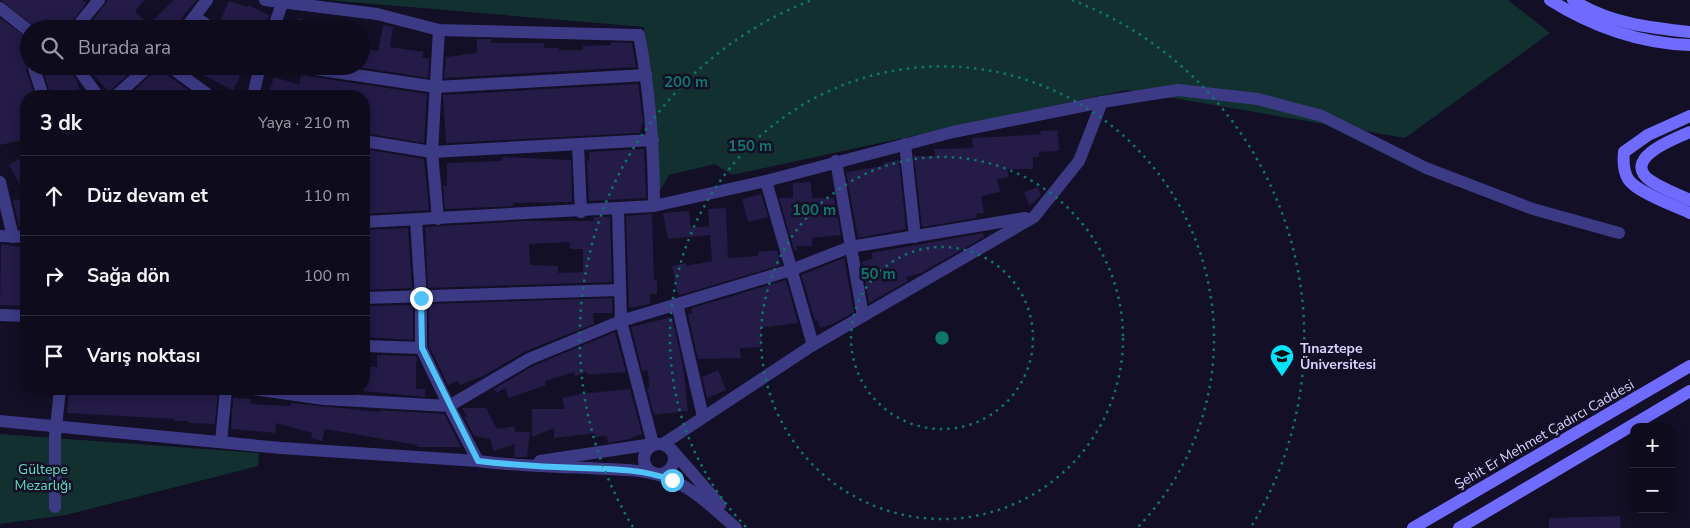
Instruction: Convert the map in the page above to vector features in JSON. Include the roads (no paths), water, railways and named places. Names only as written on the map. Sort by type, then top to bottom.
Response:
[{"type":"main road","points":[[1550,0],[1572,14],[1616,32],[1667,45],[1690,45]]},
{"type":"main road","points":[[1573,0],[1587,9],[1646,28],[1690,32]]},
{"type":"main road","points":[[1690,116],[1648,135],[1624,152],[1623,166],[1628,180],[1641,189],[1690,213]]},
{"type":"main road","points":[[1690,132],[1654,149],[1645,156],[1642,166],[1643,173],[1650,180],[1690,200]]},
{"type":"main road","name":"Şehit Er Mehmet Çadırcı Caddesi","points":[[1413,528],[1690,366]]},
{"type":"main road","points":[[1459,528],[1690,391]]},
{"type":"street","points":[[192,20],[207,0]]},
{"type":"street","points":[[265,0],[377,14],[439,30],[639,35],[646,75],[653,140],[654,206]]},
{"type":"street","points":[[276,20],[283,1]]},
{"type":"street","points":[[81,20],[94,2]]},
{"type":"street","points":[[0,8],[20,24]]},
{"type":"street","points":[[195,17],[200,20]]},
{"type":"street","points":[[438,219],[432,152],[439,30]]},
{"type":"street","points":[[36,75],[41,90]]},
{"type":"street","points":[[83,75],[94,90]]},
{"type":"street","points":[[123,90],[139,75]]},
{"type":"street","points":[[181,75],[202,90]]},
{"type":"street","points":[[254,90],[258,75]]},
{"type":"street","points":[[358,75],[436,86],[646,75]]},
{"type":"street","points":[[370,222],[618,210],[654,206],[766,181],[905,144],[1102,102],[1178,90],[1258,99],[1322,116],[1426,168],[1533,209],[1620,233]]},
{"type":"street","points":[[618,210],[621,321],[663,446],[673,465],[665,473],[655,474],[647,469],[643,460],[646,450],[663,446],[702,417],[813,345],[1034,217],[1079,161],[1102,102]]},
{"type":"street","points":[[370,142],[432,152],[653,140]]},
{"type":"street","points":[[905,144],[915,237]]},
{"type":"street","points":[[578,145],[581,212]]},
{"type":"street","points":[[836,161],[863,316]]},
{"type":"street","points":[[766,181],[813,345]]},
{"type":"street","points":[[0,182],[20,237],[0,236]]},
{"type":"street","points":[[291,395],[324,400],[450,406],[529,359],[621,321],[792,270],[850,247],[1034,217]]},
{"type":"street","points":[[416,220],[422,348],[478,461]]},
{"type":"street","points":[[370,298],[421,298],[619,290]]},
{"type":"street","points":[[677,304],[702,417]]},
{"type":"street","points":[[0,315],[20,316]]},
{"type":"street","points":[[370,346],[422,348]]},
{"type":"street","points":[[54,508],[56,425],[59,395]]},
{"type":"street","points":[[221,442],[225,395]]},
{"type":"street","points":[[0,421],[221,442],[510,465],[631,470],[655,474],[672,480],[696,493],[738,528]]},
{"type":"street","points":[[510,465],[663,446]]},
{"type":"street","points":[[663,446],[738,528]]},
{"type":"place","name":"Tınaztepe Üniversitesi","points":[[1282,377]]},
{"type":"park label","name":"Gültepe Mezarlığı","points":[[43,478]]}]
